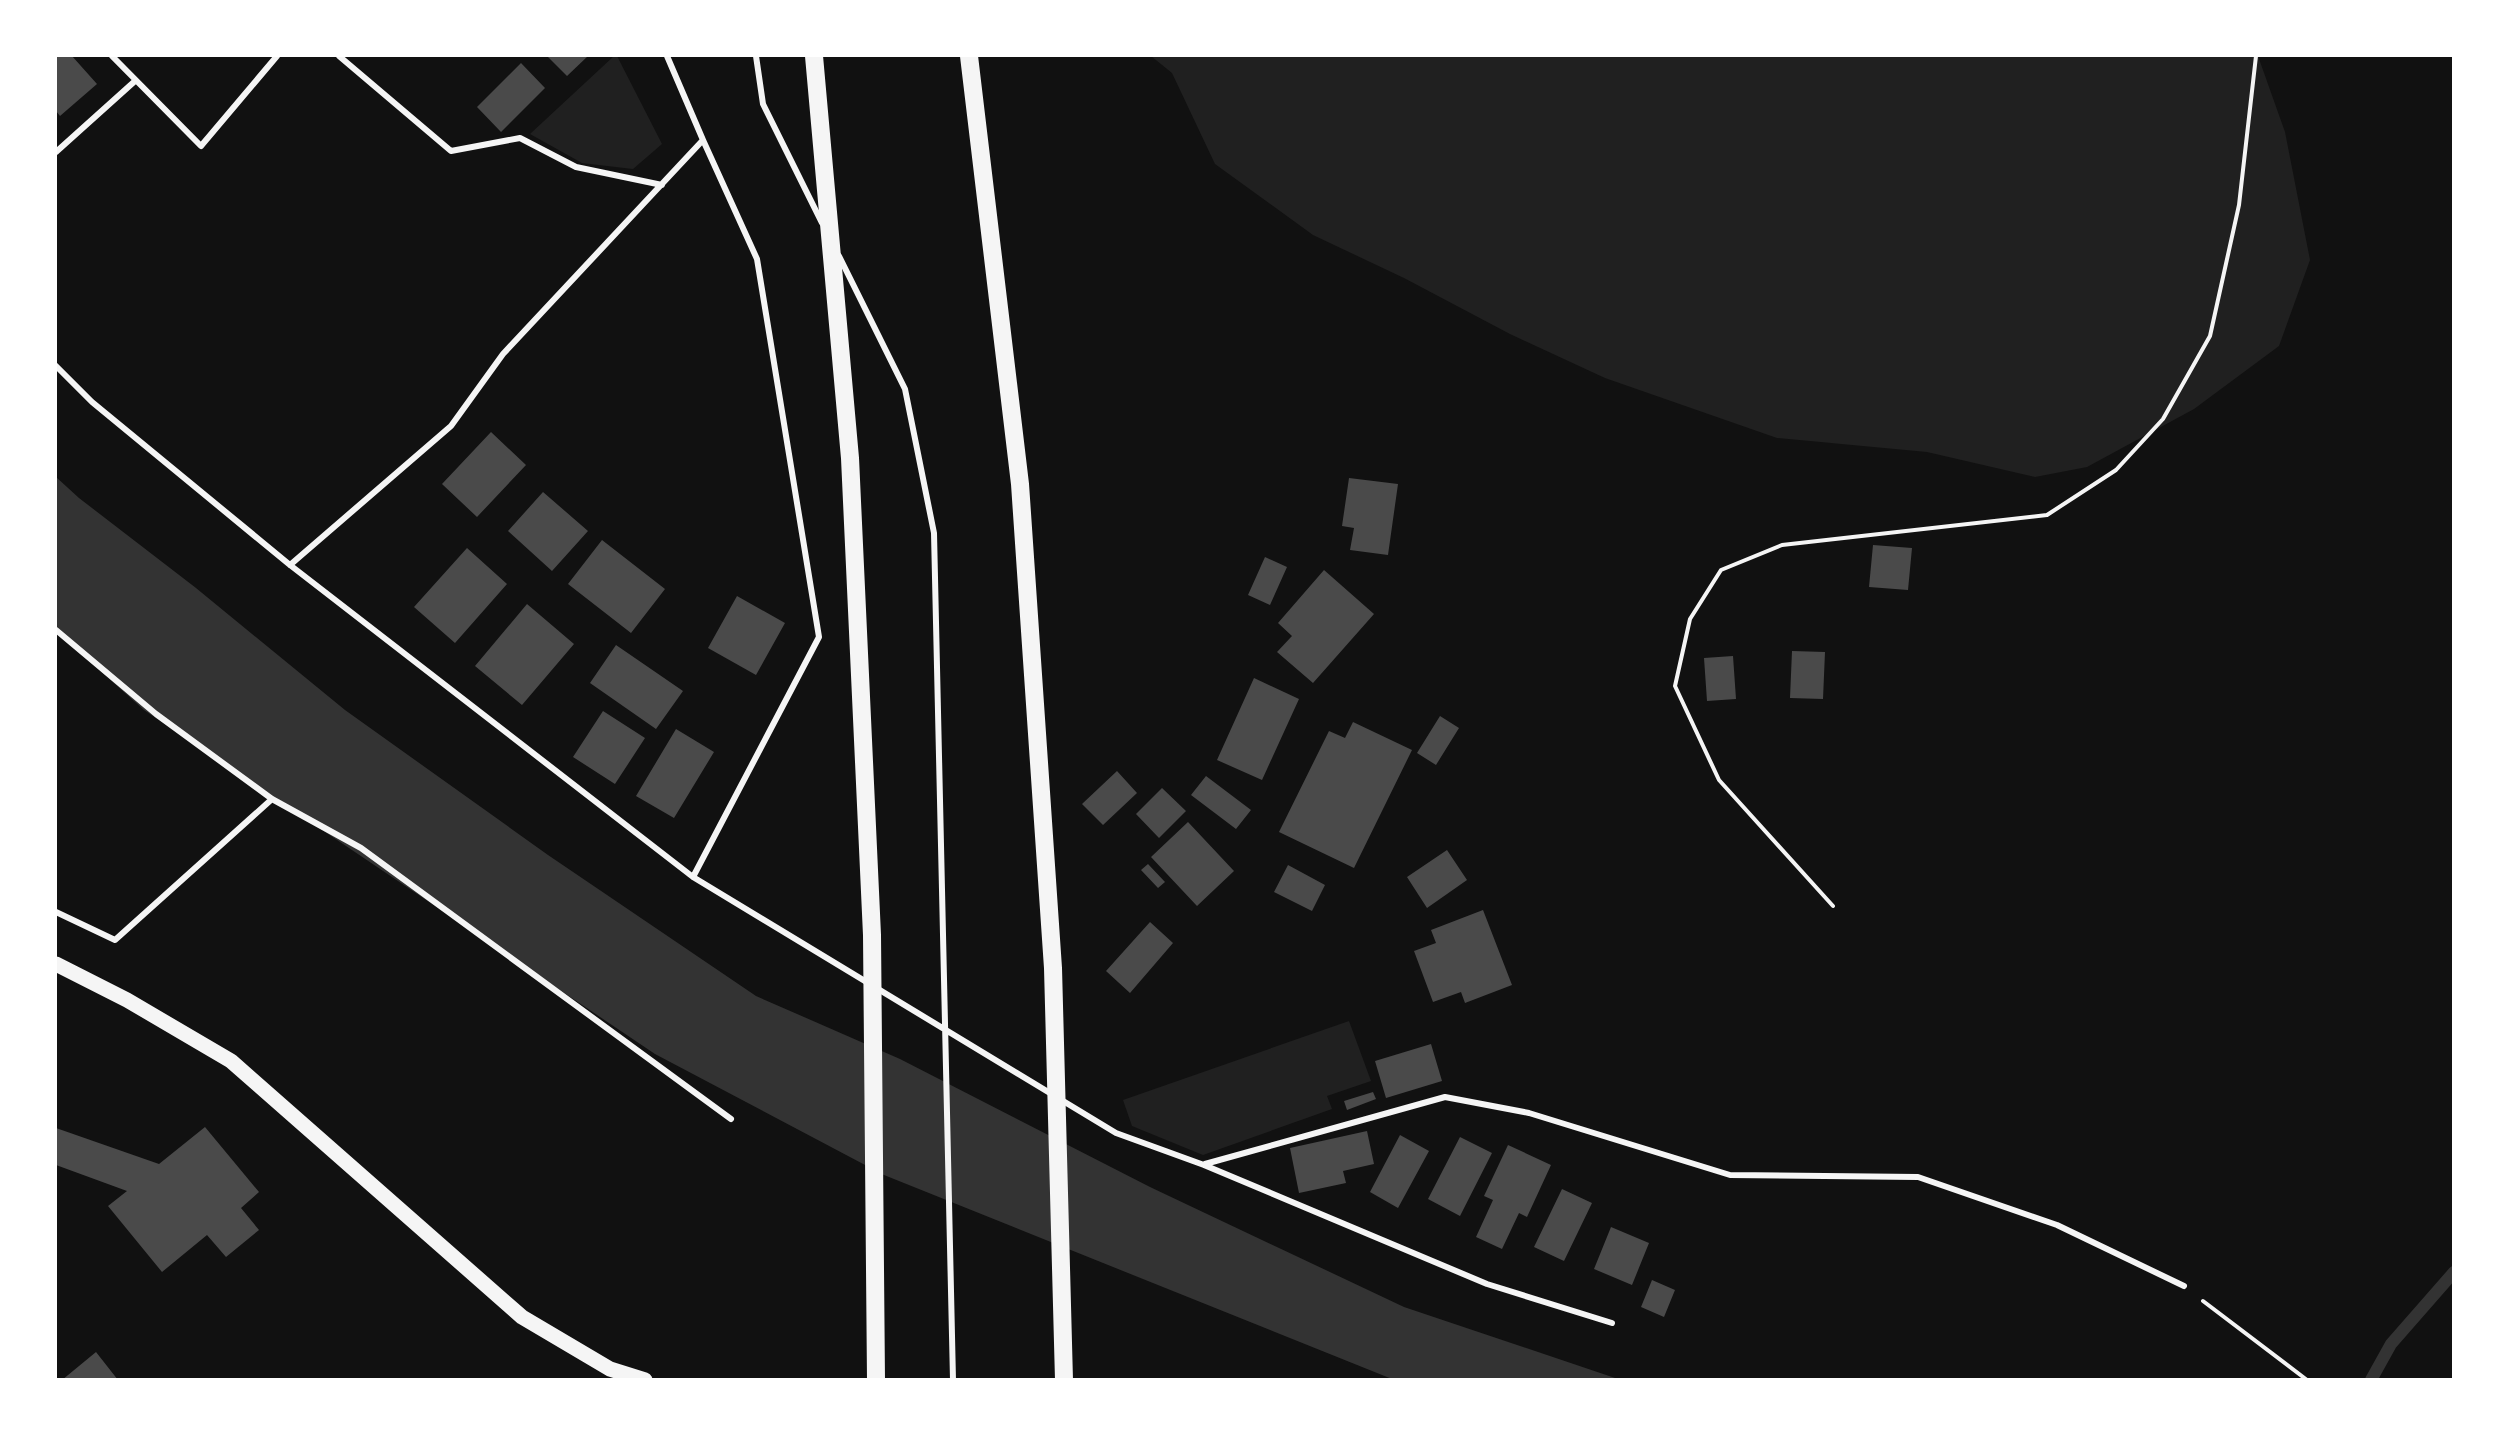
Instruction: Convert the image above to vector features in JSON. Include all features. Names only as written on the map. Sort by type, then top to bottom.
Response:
[{"type":"highway","points":[[814,56],[850,458],[871,911],[876,1380]]},
{"type":"highway","points":[[969,56],[1020,484],[1053,968],[1064,1380]]},
{"type":"main road","points":[[56,964],[127,1000],[231,1061],[522,1317],[610,1369],[645,1380]]},
{"type":"street","points":[[112,56],[201,146],[277,56]]},
{"type":"street","points":[[339,56],[451,152],[520,138],[576,166],[662,185]]},
{"type":"street","points":[[667,56],[757,259],[819,637],[693,877]]},
{"type":"street","points":[[756,56],[763,104],[905,389],[934,533],[953,1380]]},
{"type":"street","points":[[56,152],[135,81]]},
{"type":"street","points":[[290,565],[452,426],[502,354],[703,140]]},
{"type":"street","points":[[56,366],[92,402],[290,565],[693,877],[1116,1133],[1204,1165],[1488,1284],[1612,1323]]},
{"type":"street","points":[[56,630],[156,714],[272,800],[361,848],[731,1119]]},
{"type":"street","points":[[56,912],[115,940],[272,800]]},
{"type":"street","points":[[1204,1165],[1445,1097],[1529,1113],[1730,1175],[1918,1177],[2057,1225],[2184,1286]]},
{"type":"path","points":[[1833,906],[1719,780],[1675,686],[1690,620],[1721,570],[1782,545],[2047,515],[2116,470],[2163,419],[2210,336],[2239,205],[2256,56]]},
{"type":"path","points":[[2184,1286],[2307,1380]]},
{"type":"shaded area","points":[[614,56],[617,56],[662,144],[633,169],[582,163],[530,134]]},
{"type":"shaded area","points":[[1151,56],[2258,56],[2285,132],[2310,260],[2279,346],[2194,409],[2087,467],[2035,477],[1927,452],[1777,438],[1605,378],[1510,334],[1404,278],[1313,235],[1215,164],[1172,73]]},
{"type":"shaded area","points":[[56,477],[79,498],[196,588],[345,710],[548,855],[756,996],[900,1059],[1150,1187],[1404,1307],[1618,1379],[1392,1379],[884,1175],[655,1054],[144,710],[56,631]]},
{"type":"shaded area","points":[[1349,1021],[1371,1081],[1327,1096],[1332,1109],[1203,1155],[1132,1126],[1123,1100]]},
{"type":"building","points":[[56,56],[72,56],[97,84],[60,116],[56,111]]},
{"type":"building","points":[[547,56],[588,56],[567,76]]},
{"type":"building","points":[[521,63],[545,88],[501,132],[477,107]]},
{"type":"building","points":[[491,432],[526,465],[477,517],[442,484]]},
{"type":"building","points":[[1349,478],[1398,484],[1388,555],[1350,550],[1354,528],[1342,526]]},
{"type":"building","points":[[543,492],[588,531],[552,571],[508,531]]},
{"type":"building","points":[[602,540],[665,589],[631,633],[568,584]]},
{"type":"building","points":[[1873,545],[1912,548],[1908,590],[1869,587]]},
{"type":"building","points":[[467,548],[507,584],[455,643],[414,607]]},
{"type":"building","points":[[1265,557],[1287,567],[1270,605],[1248,595]]},
{"type":"building","points":[[1324,570],[1374,614],[1313,683],[1277,652],[1292,636],[1278,623]]},
{"type":"building","points":[[737,596],[785,623],[756,675],[708,648]]},
{"type":"building","points":[[527,604],[574,644],[522,705],[475,666]]},
{"type":"building","points":[[616,645],[683,691],[656,729],[590,683]]},
{"type":"building","points":[[1792,651],[1825,652],[1823,699],[1790,698]]},
{"type":"building","points":[[1733,656],[1736,699],[1707,701],[1704,658]]},
{"type":"building","points":[[1254,678],[1299,699],[1262,780],[1217,760]]},
{"type":"building","points":[[603,711],[645,738],[615,784],[573,757]]},
{"type":"building","points":[[1440,716],[1459,728],[1436,765],[1417,753]]},
{"type":"building","points":[[1353,722],[1412,750],[1354,868],[1279,832],[1329,731],[1345,738]]},
{"type":"building","points":[[676,729],[714,752],[674,818],[636,796]]},
{"type":"building","points":[[1117,771],[1137,793],[1103,825],[1082,804]]},
{"type":"building","points":[[1206,776],[1251,810],[1236,829],[1191,795]]},
{"type":"building","points":[[1162,788],[1186,811],[1159,838],[1136,814]]},
{"type":"building","points":[[1188,822],[1234,871],[1197,906],[1151,857]]},
{"type":"building","points":[[1447,850],[1467,880],[1427,908],[1407,877]]},
{"type":"building","points":[[1148,864],[1165,882],[1158,888],[1141,870]]},
{"type":"building","points":[[1288,865],[1325,885],[1312,911],[1274,892]]},
{"type":"building","points":[[1483,910],[1512,985],[1465,1003],[1461,992],[1433,1002],[1414,951],[1436,943],[1431,930]]},
{"type":"building","points":[[1150,922],[1173,943],[1130,993],[1106,971]]},
{"type":"building","points":[[1431,1044],[1442,1081],[1386,1098],[1375,1061]]},
{"type":"building","points":[[1373,1092],[1376,1099],[1347,1110],[1344,1101]]},
{"type":"building","points":[[205,1127],[259,1192],[241,1208],[259,1230],[226,1257],[207,1235],[162,1272],[108,1206],[127,1191],[56,1165],[56,1128],[159,1164]]},
{"type":"building","points":[[1367,1131],[1374,1164],[1343,1171],[1346,1183],[1299,1193],[1290,1148]]},
{"type":"building","points":[[1400,1135],[1429,1151],[1398,1208],[1370,1192]]},
{"type":"building","points":[[1460,1137],[1492,1153],[1460,1216],[1428,1199]]},
{"type":"building","points":[[1508,1145],[1551,1165],[1527,1217],[1519,1213],[1502,1249],[1476,1237],[1493,1200],[1484,1196]]},
{"type":"building","points":[[1562,1189],[1592,1203],[1564,1261],[1534,1247]]},
{"type":"building","points":[[1611,1227],[1649,1243],[1632,1285],[1594,1269]]},
{"type":"building","points":[[1652,1280],[1675,1290],[1664,1317],[1641,1307]]},
{"type":"building","points":[[96,1352],[118,1380],[62,1380]]},
{"type":"waterway","points":[[2371,1380],[2391,1344],[2454,1272]]}]
